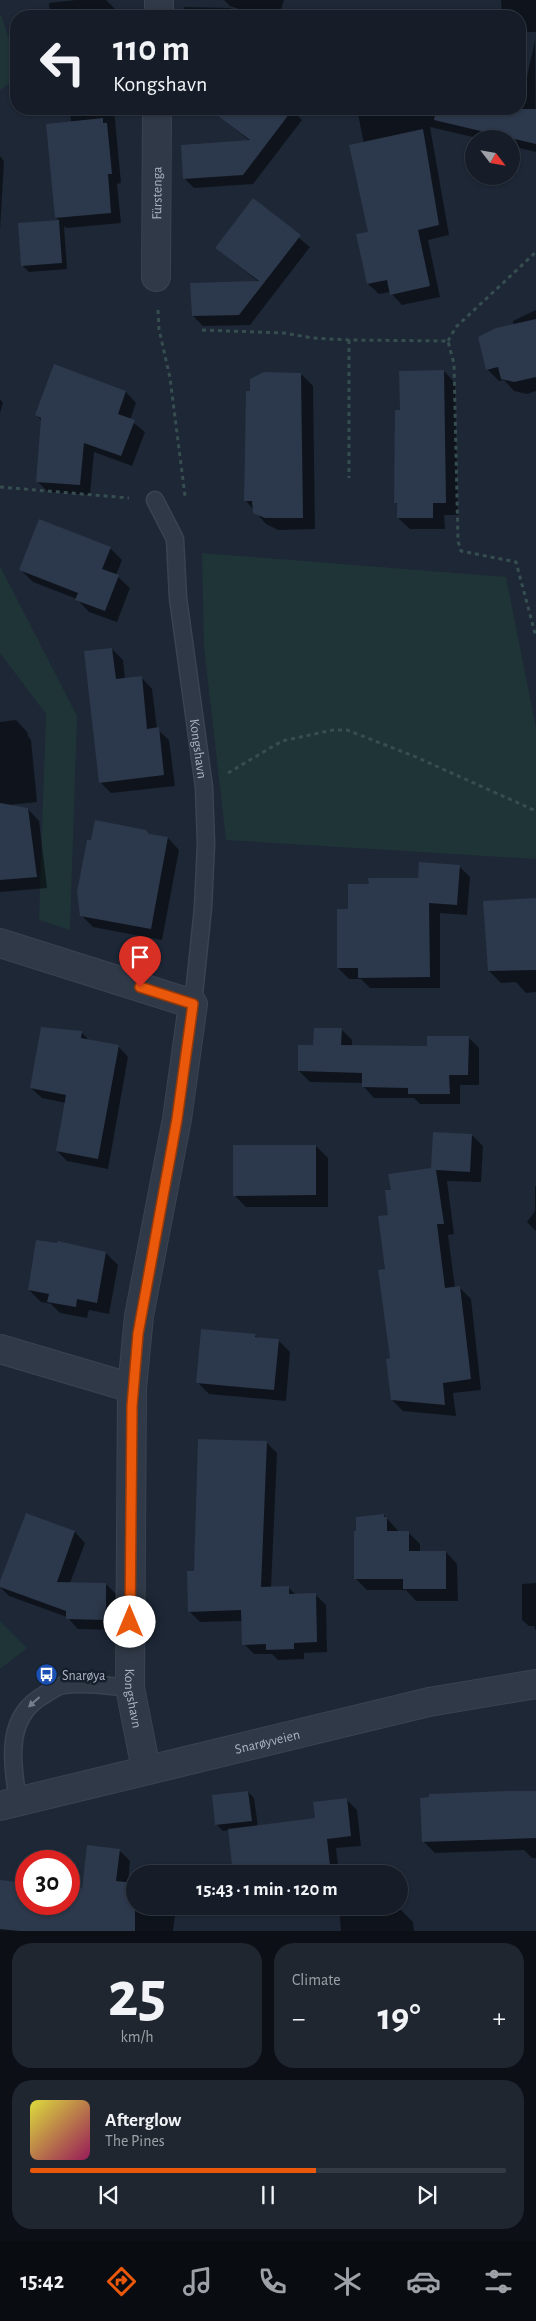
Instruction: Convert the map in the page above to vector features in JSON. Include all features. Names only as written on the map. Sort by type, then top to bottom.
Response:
[{"type":"street","name":"Fürstenga","points":[[156,277],[157,115]]},
{"type":"street","points":[[0,943],[193,1004]]},
{"type":"street","name":"Kongshavn","points":[[146,1770],[130,1688],[132,1388],[140,1316],[177,1119],[193,1004]]},
{"type":"street","points":[[0,1349],[132,1388]]},
{"type":"street","name":"Snarøyveien","points":[[9,1804],[429,1702],[536,1684]]},
{"type":"lane","name":"Kongshavn","points":[[155,500],[175,539],[178,598],[204,787],[206,844],[193,1004]]},
{"type":"lane","points":[[9,1804],[13,1739],[21,1717],[37,1699],[63,1685],[80,1684],[130,1688]]},
{"type":"path","points":[[536,252],[456,327],[448,341],[454,364],[458,541],[461,551],[516,562],[536,637]]},
{"type":"path","points":[[156,277],[159,329],[170,378],[185,501],[175,539]]},
{"type":"path","points":[[202,330],[284,332],[313,338],[349,340],[448,341]]},
{"type":"path","points":[[349,340],[349,478]]},
{"type":"path","points":[[0,487],[155,500]]},
{"type":"path","points":[[204,787],[282,741],[333,730],[347,730],[416,757],[536,811]]},
{"type":"green space","points":[[0,13],[10,41],[10,83],[0,90]]},
{"type":"green space","points":[[202,553],[506,577],[536,728],[536,859],[226,840],[204,647]]},
{"type":"green space","points":[[0,566],[77,716],[70,930],[39,920],[46,714],[0,653]]},
{"type":"green space","points":[[0,1621],[27,1648],[0,1669]]},
{"type":"building","points":[[526,109],[536,109],[536,144],[520,140],[520,130],[476,130],[434,120],[435,115],[526,115]]},
{"type":"building","points":[[217,115],[288,115],[243,175],[183,179],[181,145],[250,140]]},
{"type":"building","points":[[103,118],[103,123],[107,123],[112,174],[108,174],[111,213],[55,218],[46,124]]},
{"type":"building","points":[[423,129],[439,225],[418,230],[430,286],[390,295],[387,280],[367,284],[356,234],[368,232],[349,145]]},
{"type":"building","points":[[253,198],[301,235],[239,315],[192,316],[190,283],[259,281],[215,248]]},
{"type":"building","points":[[59,220],[62,263],[21,266],[18,223]]},
{"type":"building","points":[[536,319],[536,377],[514,382],[501,379],[498,367],[486,370],[478,337],[496,328]]},
{"type":"building","points":[[54,364],[126,391],[118,414],[135,420],[121,456],[84,443],[80,485],[36,482],[41,418],[35,415]]},
{"type":"building","points":[[444,370],[446,503],[433,503],[433,518],[397,518],[397,503],[394,503],[395,410],[400,410],[399,371]]},
{"type":"building","points":[[264,372],[301,373],[303,518],[265,518],[253,513],[252,501],[244,501],[246,391],[250,391],[250,379]]},
{"type":"building","points":[[39,519],[111,547],[102,569],[119,575],[105,611],[75,600],[78,593],[19,570]]},
{"type":"building","points":[[112,648],[116,679],[142,676],[147,729],[159,727],[164,775],[99,783],[84,651]]},
{"type":"building","points":[[0,803],[28,808],[37,877],[0,880]]},
{"type":"building","points":[[95,820],[146,830],[149,834],[168,837],[151,929],[80,916],[77,892],[87,840],[91,840]]},
{"type":"building","points":[[419,862],[460,865],[457,905],[429,903],[430,977],[358,978],[358,968],[337,968],[337,909],[348,909],[348,884],[369,884],[368,878],[418,878]]},
{"type":"building","points":[[536,898],[536,970],[488,971],[483,901]]},
{"type":"building","points":[[41,1027],[82,1031],[81,1038],[119,1045],[98,1159],[56,1151],[66,1095],[30,1088]]},
{"type":"building","points":[[314,1028],[342,1028],[341,1045],[427,1046],[427,1036],[469,1036],[468,1075],[449,1075],[450,1094],[408,1094],[408,1088],[362,1087],[362,1073],[298,1071],[298,1045],[313,1045]]},
{"type":"building","points":[[433,1132],[472,1134],[470,1172],[436,1170],[444,1224],[437,1224],[445,1288],[460,1286],[471,1379],[443,1383],[445,1405],[391,1400],[386,1359],[390,1358],[378,1270],[385,1269],[378,1216],[388,1215],[385,1190],[391,1190],[388,1174],[431,1168]]},
{"type":"building","points":[[233,1145],[316,1145],[316,1195],[233,1196]]},
{"type":"building","points":[[36,1240],[57,1243],[58,1241],[106,1252],[97,1303],[77,1299],[76,1307],[47,1302],[49,1294],[28,1290]]},
{"type":"building","points":[[201,1329],[256,1334],[255,1337],[279,1339],[274,1390],[196,1383]]},
{"type":"building","points":[[198,1439],[267,1441],[261,1587],[289,1586],[289,1594],[316,1593],[317,1642],[294,1643],[294,1649],[266,1650],[266,1644],[242,1645],[241,1610],[188,1612],[187,1571],[194,1571]]},
{"type":"building","points":[[26,1513],[75,1531],[57,1582],[106,1583],[106,1620],[66,1619],[66,1611],[0,1587],[0,1581]]},
{"type":"building","points":[[384,1514],[384,1517],[387,1517],[387,1531],[409,1531],[409,1551],[446,1551],[446,1589],[403,1589],[403,1579],[354,1579],[354,1531],[356,1531],[356,1517]]},
{"type":"building","points":[[248,1791],[252,1821],[215,1825],[212,1795]]},
{"type":"building","points":[[536,1791],[536,1838],[422,1842],[420,1798],[429,1797],[429,1794]]},
{"type":"building","points":[[347,1798],[351,1836],[327,1839],[330,1865],[232,1865],[228,1829],[315,1818],[313,1802]]},
{"type":"building","points":[[87,1845],[120,1849],[116,1881],[126,1882],[126,1915],[135,1915],[135,1931],[20,1931],[0,1929],[0,1880],[15,1882],[15,1915],[80,1915],[80,1888],[82,1888]]},
{"type":"place","name":"Snarøya","points":[[46,1675]]},
{"type":"route","points":[[130,1622],[132,1388],[140,1316],[177,1119],[193,1004],[140,987]]}]
